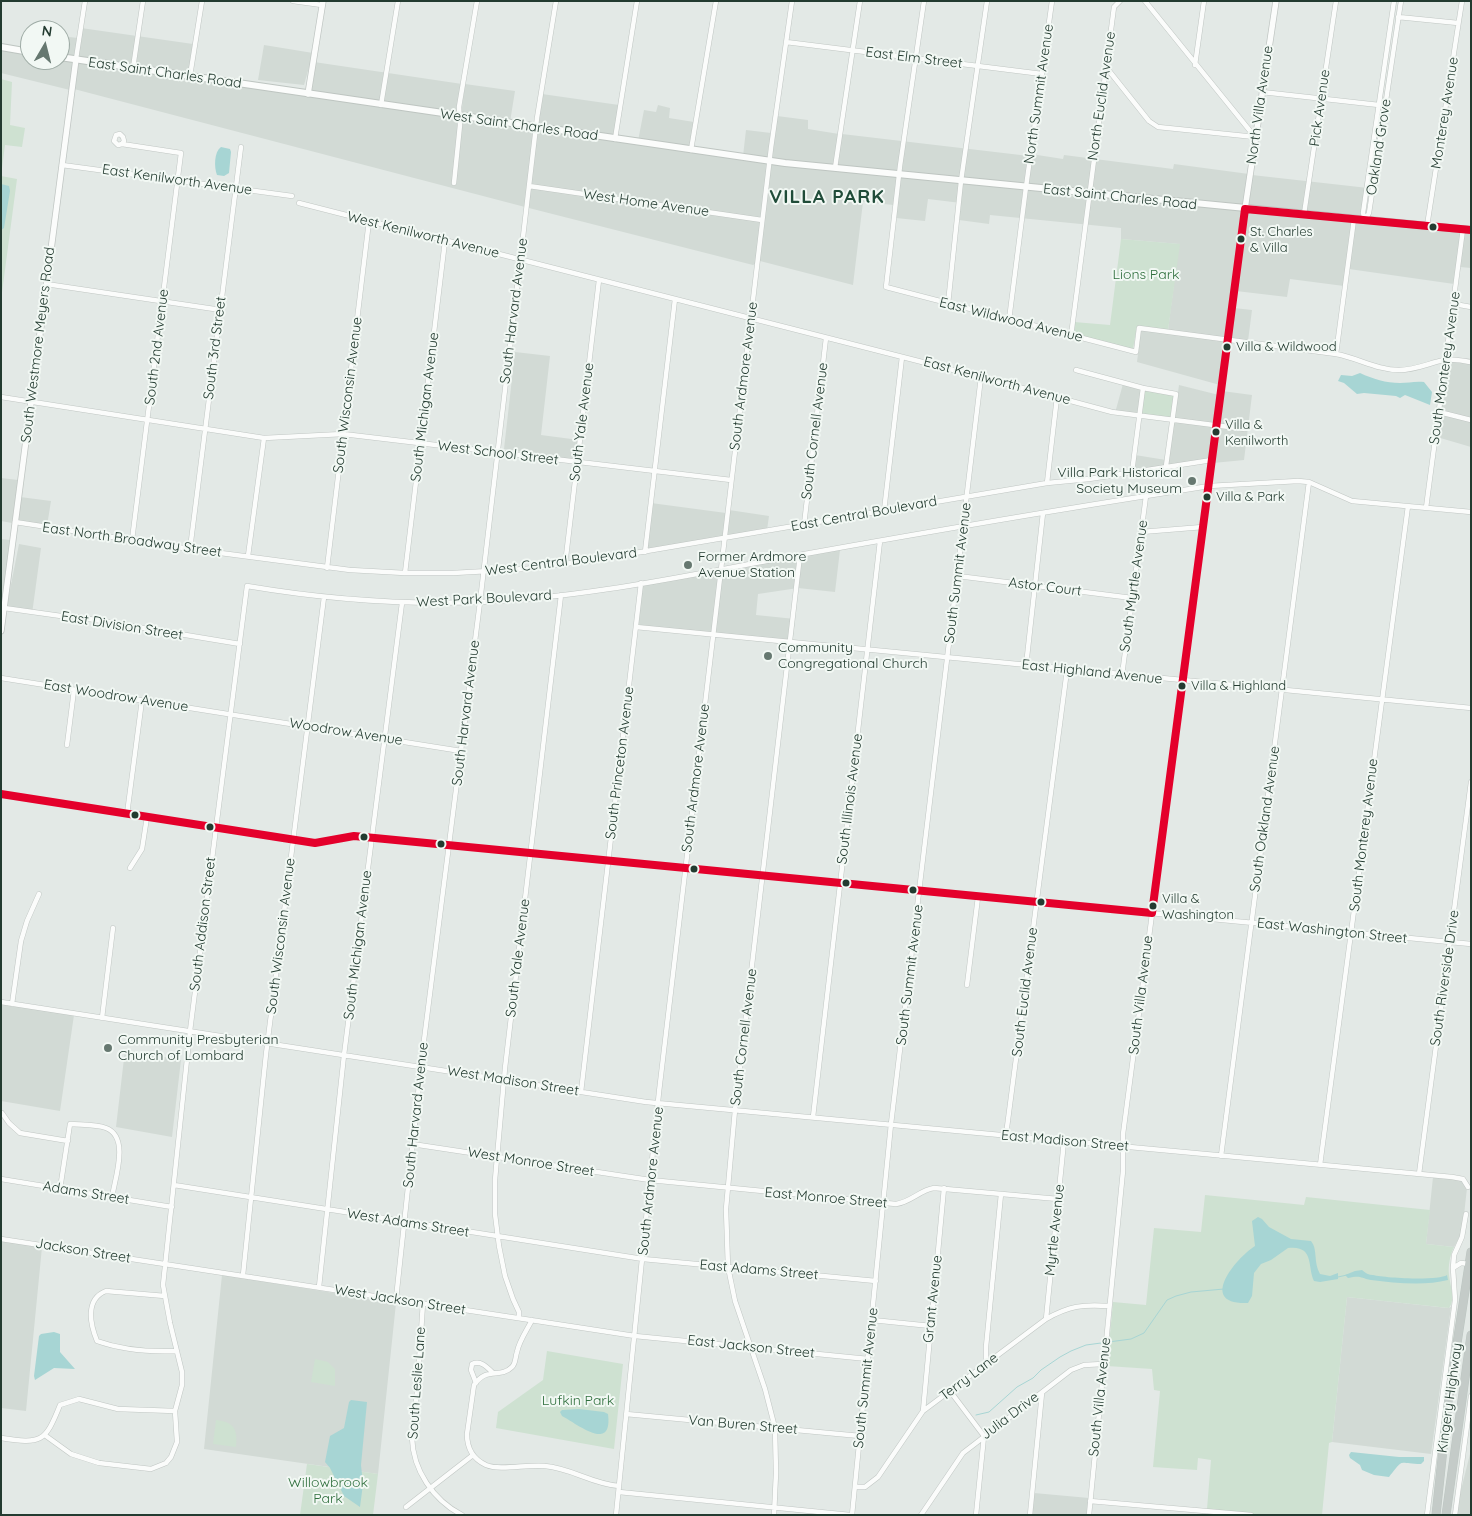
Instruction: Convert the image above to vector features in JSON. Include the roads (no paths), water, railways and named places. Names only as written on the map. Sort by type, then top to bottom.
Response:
[{"type":"highway","name":"Kingery Highway","points":[[1436,1515],[1448,1402],[1471,1252]]},
{"type":"highway","name":"Kingery Highway","points":[[1446,1515],[1471,1335]]},
{"type":"main road","points":[[1,47],[20,50]]},
{"type":"main road","name":"East Saint Charles Road","points":[[70,58],[269,88]]},
{"type":"main road","name":"West Saint Charles Road","points":[[269,88],[769,162]]},
{"type":"main road","name":"East Saint Charles Road","points":[[769,162],[1471,230]]},
{"type":"street","points":[[76,59],[86,1]]},
{"type":"street","points":[[133,68],[143,1]]},
{"type":"street","points":[[190,76],[202,1]]},
{"type":"street","points":[[293,1],[323,3],[308,94]]},
{"type":"street","points":[[381,105],[398,1]]},
{"type":"street","points":[[454,182],[460,126],[459,107],[477,1]]},
{"type":"street","name":"South Harvard Avenue","points":[[396,1299],[421,1067],[480,602],[536,128],[556,1]]},
{"type":"street","points":[[614,139],[637,1]]},
{"type":"street","points":[[691,150],[716,1]]},
{"type":"street","name":"South Ardmore Avenue","points":[[616,1515],[658,1102],[769,162],[792,1]]},
{"type":"street","points":[[836,168],[860,1]]},
{"type":"street","points":[[899,175],[924,1]]},
{"type":"street","points":[[948,304],[961,181],[987,1]]},
{"type":"street","name":"North Summit Avenue","points":[[1026,187],[1052,1]]},
{"type":"street","name":"North Euclid Avenue","points":[[1088,194],[1114,7],[1120,1]]},
{"type":"street","points":[[1145,1],[1255,137]]},
{"type":"street","points":[[1195,65],[1204,1]]},
{"type":"street","name":"North Villa Avenue","points":[[1245,209],[1276,1]]},
{"type":"street","name":"Pick Avenue","points":[[1304,214],[1336,1]]},
{"type":"street","name":"Oakland Grove","points":[[1365,220],[1363,213],[1394,1]]},
{"type":"street","name":"Oakland Grove","points":[[1365,220],[1369,213],[1402,1]]},
{"type":"street","name":"Monterey Avenue","points":[[1427,226],[1462,1]]},
{"type":"street","points":[[1392,17],[1458,23]]},
{"type":"street","name":"East Elm Street","points":[[786,42],[1042,74]]},
{"type":"street","name":"South Westmore Meyers Road","points":[[1,631],[4,608],[3,599],[15,522],[76,59]]},
{"type":"street","points":[[1106,67],[1149,121],[1158,127],[1255,137]]},
{"type":"street","points":[[1262,92],[1379,105]]},
{"type":"street","name":"South 2nd Avenue","points":[[122,144],[181,153],[132,540]]},
{"type":"street","name":"South 3rd Street","points":[[190,549],[241,146]]},
{"type":"street","name":"East Kenilworth Avenue","points":[[62,165],[292,196]]},
{"type":"street","name":"East Wildwood Avenue","points":[[899,175],[886,287],[1136,352],[1139,328],[1228,340]]},
{"type":"street","name":"West Home Avenue","points":[[529,186],[762,220]]},
{"type":"street","points":[[1009,320],[1026,187]]},
{"type":"street","points":[[1071,336],[1088,194]]},
{"type":"street","name":"West Kenilworth Avenue","points":[[299,203],[750,319]]},
{"type":"street","name":"South Villa Avenue","points":[[1089,1515],[1122,1171],[1123,1134],[1245,209]]},
{"type":"street","points":[[1336,354],[1354,219]]},
{"type":"street","name":"South Wisconsin Avenue","points":[[327,568],[369,221]]},
{"type":"street","name":"South Monterey Avenue","points":[[1426,508],[1463,229]]},
{"type":"street","name":"South Michigan Avenue","points":[[405,573],[445,241]]},
{"type":"street","name":"South Yale Avenue","points":[[565,565],[599,280]]},
{"type":"street","points":[[46,284],[220,310]]},
{"type":"street","points":[[645,552],[675,299]]},
{"type":"street","points":[[1454,304],[1471,307]]},
{"type":"street","name":"East Kenilworth Avenue","points":[[750,319],[1112,412],[1216,426],[1246,428]]},
{"type":"street","name":"South Cornell Avenue","points":[[804,525],[826,338]]},
{"type":"street","points":[[1228,340],[1336,354],[1355,358],[1381,368],[1394,370],[1416,369],[1446,359],[1471,362]]},
{"type":"street","points":[[884,511],[902,357]]},
{"type":"street","points":[[1076,370],[1143,388],[1176,394],[1166,466]]},
{"type":"street","name":"South Summit Avenue","points":[[851,1515],[856,1487],[891,1124],[981,377]]},
{"type":"street","points":[[1132,472],[1143,388]]},
{"type":"street","name":"West School Street","points":[[1,397],[264,438],[343,434],[731,480]]},
{"type":"street","points":[[1047,482],[1057,397]]},
{"type":"street","points":[[1439,412],[1471,420]]},
{"type":"street","points":[[248,556],[264,438]]},
{"type":"street","name":"East Central Boulevard","points":[[724,538],[1047,482],[1089,479],[1212,460]]},
{"type":"street","points":[[1309,482],[1352,501],[1471,512]]},
{"type":"street","name":"West Park Boulevard","points":[[246,586],[324,597],[402,602],[480,602],[561,595],[720,570],[1208,486],[1309,482]]},
{"type":"street","name":"South Oakland Avenue","points":[[1221,1156],[1309,482]]},
{"type":"street","name":"South Myrtle Avenue","points":[[1122,675],[1146,496]]},
{"type":"street","name":"South Monterey Avenue","points":[[1320,1165],[1408,506]]},
{"type":"street","points":[[1026,666],[1043,513]]},
{"type":"street","name":"East North Broadway Street","points":[[15,522],[248,556]]},
{"type":"street","points":[[1141,532],[1203,527]]},
{"type":"street","name":"West Central Boulevard","points":[[248,556],[327,568],[405,573],[483,572],[565,565],[724,538]]},
{"type":"street","name":"South Illinois Avenue","points":[[813,1117],[880,541]]},
{"type":"street","name":"South Cornell Avenue","points":[[774,1515],[776,1473],[775,1428],[766,1389],[735,1301],[728,1267],[726,1222],[735,1110],[800,555]]},
{"type":"street","name":"Astor Court","points":[[958,576],[1132,598]]},
{"type":"street","name":"South Princeton Avenue","points":[[581,1092],[641,583]]},
{"type":"street","name":"South Addison Street","points":[[46,1436],[71,1454],[99,1462],[151,1469],[166,1463],[172,1456],[177,1442],[175,1410],[182,1378],[181,1366],[176,1351],[163,1285],[190,1031],[246,586]]},
{"type":"street","name":"South Yale Avenue","points":[[519,1318],[506,1276],[498,1237],[495,1193],[497,1156],[504,1080],[561,595]]},
{"type":"street","name":"South Wisconsin Avenue","points":[[243,1275],[267,1043],[324,597]]},
{"type":"street","name":"South Michigan Avenue","points":[[319,1287],[344,1055],[402,602]]},
{"type":"street","name":"East Division Street","points":[[4,608],[65,615],[240,644]]},
{"type":"street","name":"East Highland Avenue","points":[[636,627],[1471,708]]},
{"type":"street","name":"South Euclid Avenue","points":[[1006,1135],[1067,670]]},
{"type":"street","name":"East Woodrow Avenue","points":[[1,678],[231,714]]},
{"type":"street","points":[[67,745],[74,690]]},
{"type":"street","points":[[127,814],[142,700]]},
{"type":"street","name":"Woodrow Avenue","points":[[231,714],[461,751]]},
{"type":"street","name":"South Riverside Drive","points":[[1419,1174],[1471,782]]},
{"type":"street","name":"East Washington Street","points":[[1,794],[320,843],[347,836],[372,838],[1471,944]]},
{"type":"street","points":[[130,868],[140,854],[147,817]]},
{"type":"street","points":[[12,1004],[21,941],[27,921],[39,894]]},
{"type":"street","points":[[967,985],[978,897]]},
{"type":"street","points":[[1,1002],[102,1018],[114,928]]},
{"type":"street","name":"West Madison Street","points":[[102,1018],[581,1092],[658,1102]]},
{"type":"street","name":"East Madison Street","points":[[658,1102],[1419,1174],[1463,1179],[1468,1187]]},
{"type":"street","points":[[2,1113],[20,1132],[68,1141]]},
{"type":"street","points":[[60,1189],[70,1124],[103,1127],[117,1137],[120,1151],[112,1197]]},
{"type":"street","name":"Myrtle Avenue","points":[[1046,1319],[1064,1141]]},
{"type":"street","name":"West Monroe Street","points":[[412,1144],[650,1180]]},
{"type":"street","name":"Adams Street","points":[[1,1179],[172,1207]]},
{"type":"street","name":"East Monroe Street","points":[[650,1180],[884,1203],[902,1203],[911,1200],[926,1190],[934,1188],[1058,1199]]},
{"type":"street","name":"West Adams Street","points":[[174,1185],[643,1259]]},
{"type":"street","name":"Grant Avenue","points":[[923,1411],[944,1188]]},
{"type":"street","points":[[986,1364],[1001,1194]]},
{"type":"street","points":[[1427,1515],[1455,1300],[1454,1255],[1462,1237],[1466,1214]]},
{"type":"street","name":"Jackson Street","points":[[1,1239],[166,1263]]},
{"type":"street","name":"East Adams Street","points":[[643,1259],[876,1281]]},
{"type":"street","name":"West Jackson Street","points":[[166,1263],[635,1336]]},
{"type":"street","points":[[1453,1268],[1461,1263],[1470,1264]]},
{"type":"street","points":[[165,1296],[106,1291],[99,1294],[93,1303],[91,1324],[97,1341],[110,1346],[153,1352],[176,1351]]},
{"type":"street","name":"South Leslie Lane","points":[[423,1303],[412,1437],[415,1459],[430,1489],[447,1506],[462,1515]]},
{"type":"street","name":"Terry Lane","points":[[856,1487],[865,1487],[878,1478],[923,1411],[1046,1319],[1078,1305],[1109,1306]]},
{"type":"street","points":[[476,1383],[487,1374],[502,1372],[512,1367],[515,1363],[519,1346],[532,1320]]},
{"type":"street","points":[[872,1320],[931,1326]]},
{"type":"street","name":"East Jackson Street","points":[[635,1336],[868,1359]]},
{"type":"street","points":[[492,1373],[482,1364],[472,1364],[471,1370],[476,1383],[467,1442],[473,1455],[487,1465],[494,1467],[534,1465],[556,1467],[600,1484],[619,1486]]},
{"type":"street","name":"Julia Drive","points":[[921,1515],[962,1453],[1070,1370],[1084,1365],[1103,1364]]},
{"type":"street","points":[[950,1391],[984,1436],[976,1515]]},
{"type":"street","points":[[1030,1515],[1042,1393]]},
{"type":"street","points":[[1454,1515],[1471,1396]]},
{"type":"street","points":[[1,1438],[28,1442],[46,1436],[60,1405],[74,1400],[84,1400],[118,1409],[175,1410]]},
{"type":"street","name":"Van Buren Street","points":[[626,1414],[860,1436]]},
{"type":"street","points":[[406,1506],[473,1455]]},
{"type":"street","points":[[618,1492],[851,1515]]},
{"type":"street","points":[[1090,1501],[1251,1515]]},
{"type":"street","points":[[1180,1515],[1181,1508]]},
{"type":"water","points":[[221,147],[230,149],[231,152],[229,173],[224,176],[217,175],[215,168],[216,156]]},
{"type":"water","points":[[1,184],[9,186],[10,191],[4,228],[1,230]]},
{"type":"water","points":[[1360,373],[1390,382],[1424,382],[1432,392],[1430,405],[1405,395],[1400,398],[1364,393],[1357,394],[1344,383],[1338,381],[1341,375],[1352,376]]},
{"type":"water","points":[[1258,1217],[1269,1227],[1291,1239],[1311,1241],[1320,1274],[1330,1276],[1338,1273],[1338,1279],[1314,1281],[1306,1253],[1297,1248],[1288,1248],[1271,1260],[1261,1264],[1254,1273],[1252,1296],[1248,1303],[1233,1302],[1225,1297],[1223,1289],[1225,1280],[1238,1261],[1255,1246],[1252,1221]]},
{"type":"water","points":[[1362,1270],[1370,1275],[1399,1278],[1433,1278],[1447,1275],[1448,1280],[1430,1283],[1400,1283],[1358,1277],[1348,1278],[1345,1275]]},
{"type":"water","points":[[54,1332],[60,1334],[60,1352],[75,1369],[54,1368],[35,1380],[39,1336]]},
{"type":"water","points":[[351,1400],[367,1402],[361,1465],[363,1484],[360,1507],[344,1496],[325,1462],[330,1436],[344,1428]]},
{"type":"water","points":[[579,1409],[608,1414],[608,1426],[605,1432],[599,1434],[592,1433],[562,1416],[560,1412],[562,1410]]},
{"type":"water","points":[[1351,1452],[1399,1457],[1424,1457],[1424,1461],[1421,1464],[1402,1463],[1389,1477],[1374,1475],[1362,1470],[1360,1465],[1350,1458]]},
{"type":"waterway","points":[[1338,1277],[1347,1275]]},
{"type":"waterway","points":[[976,1415],[989,1412],[1017,1387],[1071,1351],[1086,1345],[1131,1339],[1144,1333],[1167,1300],[1191,1292],[1224,1289]]},
{"type":"place","name":"St. Charles & Villa","points":[[1241,239]]},
{"type":"place","name":"Villa & Wildwood","points":[[1227,347]]},
{"type":"place","name":"Villa & Kenilworth","points":[[1216,432]]},
{"type":"place","name":"Villa Park Historical Society Museum","points":[[1192,481]]},
{"type":"place","name":"Villa & Park","points":[[1207,497]]},
{"type":"place","name":"Former Ardmore Avenue Station","points":[[688,565]]},
{"type":"place","name":"Community Congregational Church","points":[[768,656]]},
{"type":"place","name":"Villa & Highland","points":[[1182,686]]},
{"type":"place","name":"Villa & Washington","points":[[1153,906]]},
{"type":"place","name":"Community Presbyterian Church of Lombard","points":[[108,1048]]},
{"type":"district","name":"VILLA PARK","points":[[827,197]]},
{"type":"park label","name":"Lions Park","points":[[1146,275]]},
{"type":"park label","name":"Lufkin Park","points":[[578,1401]]},
{"type":"park label","name":"Willowbrook Park","points":[[328,1492]]}]
